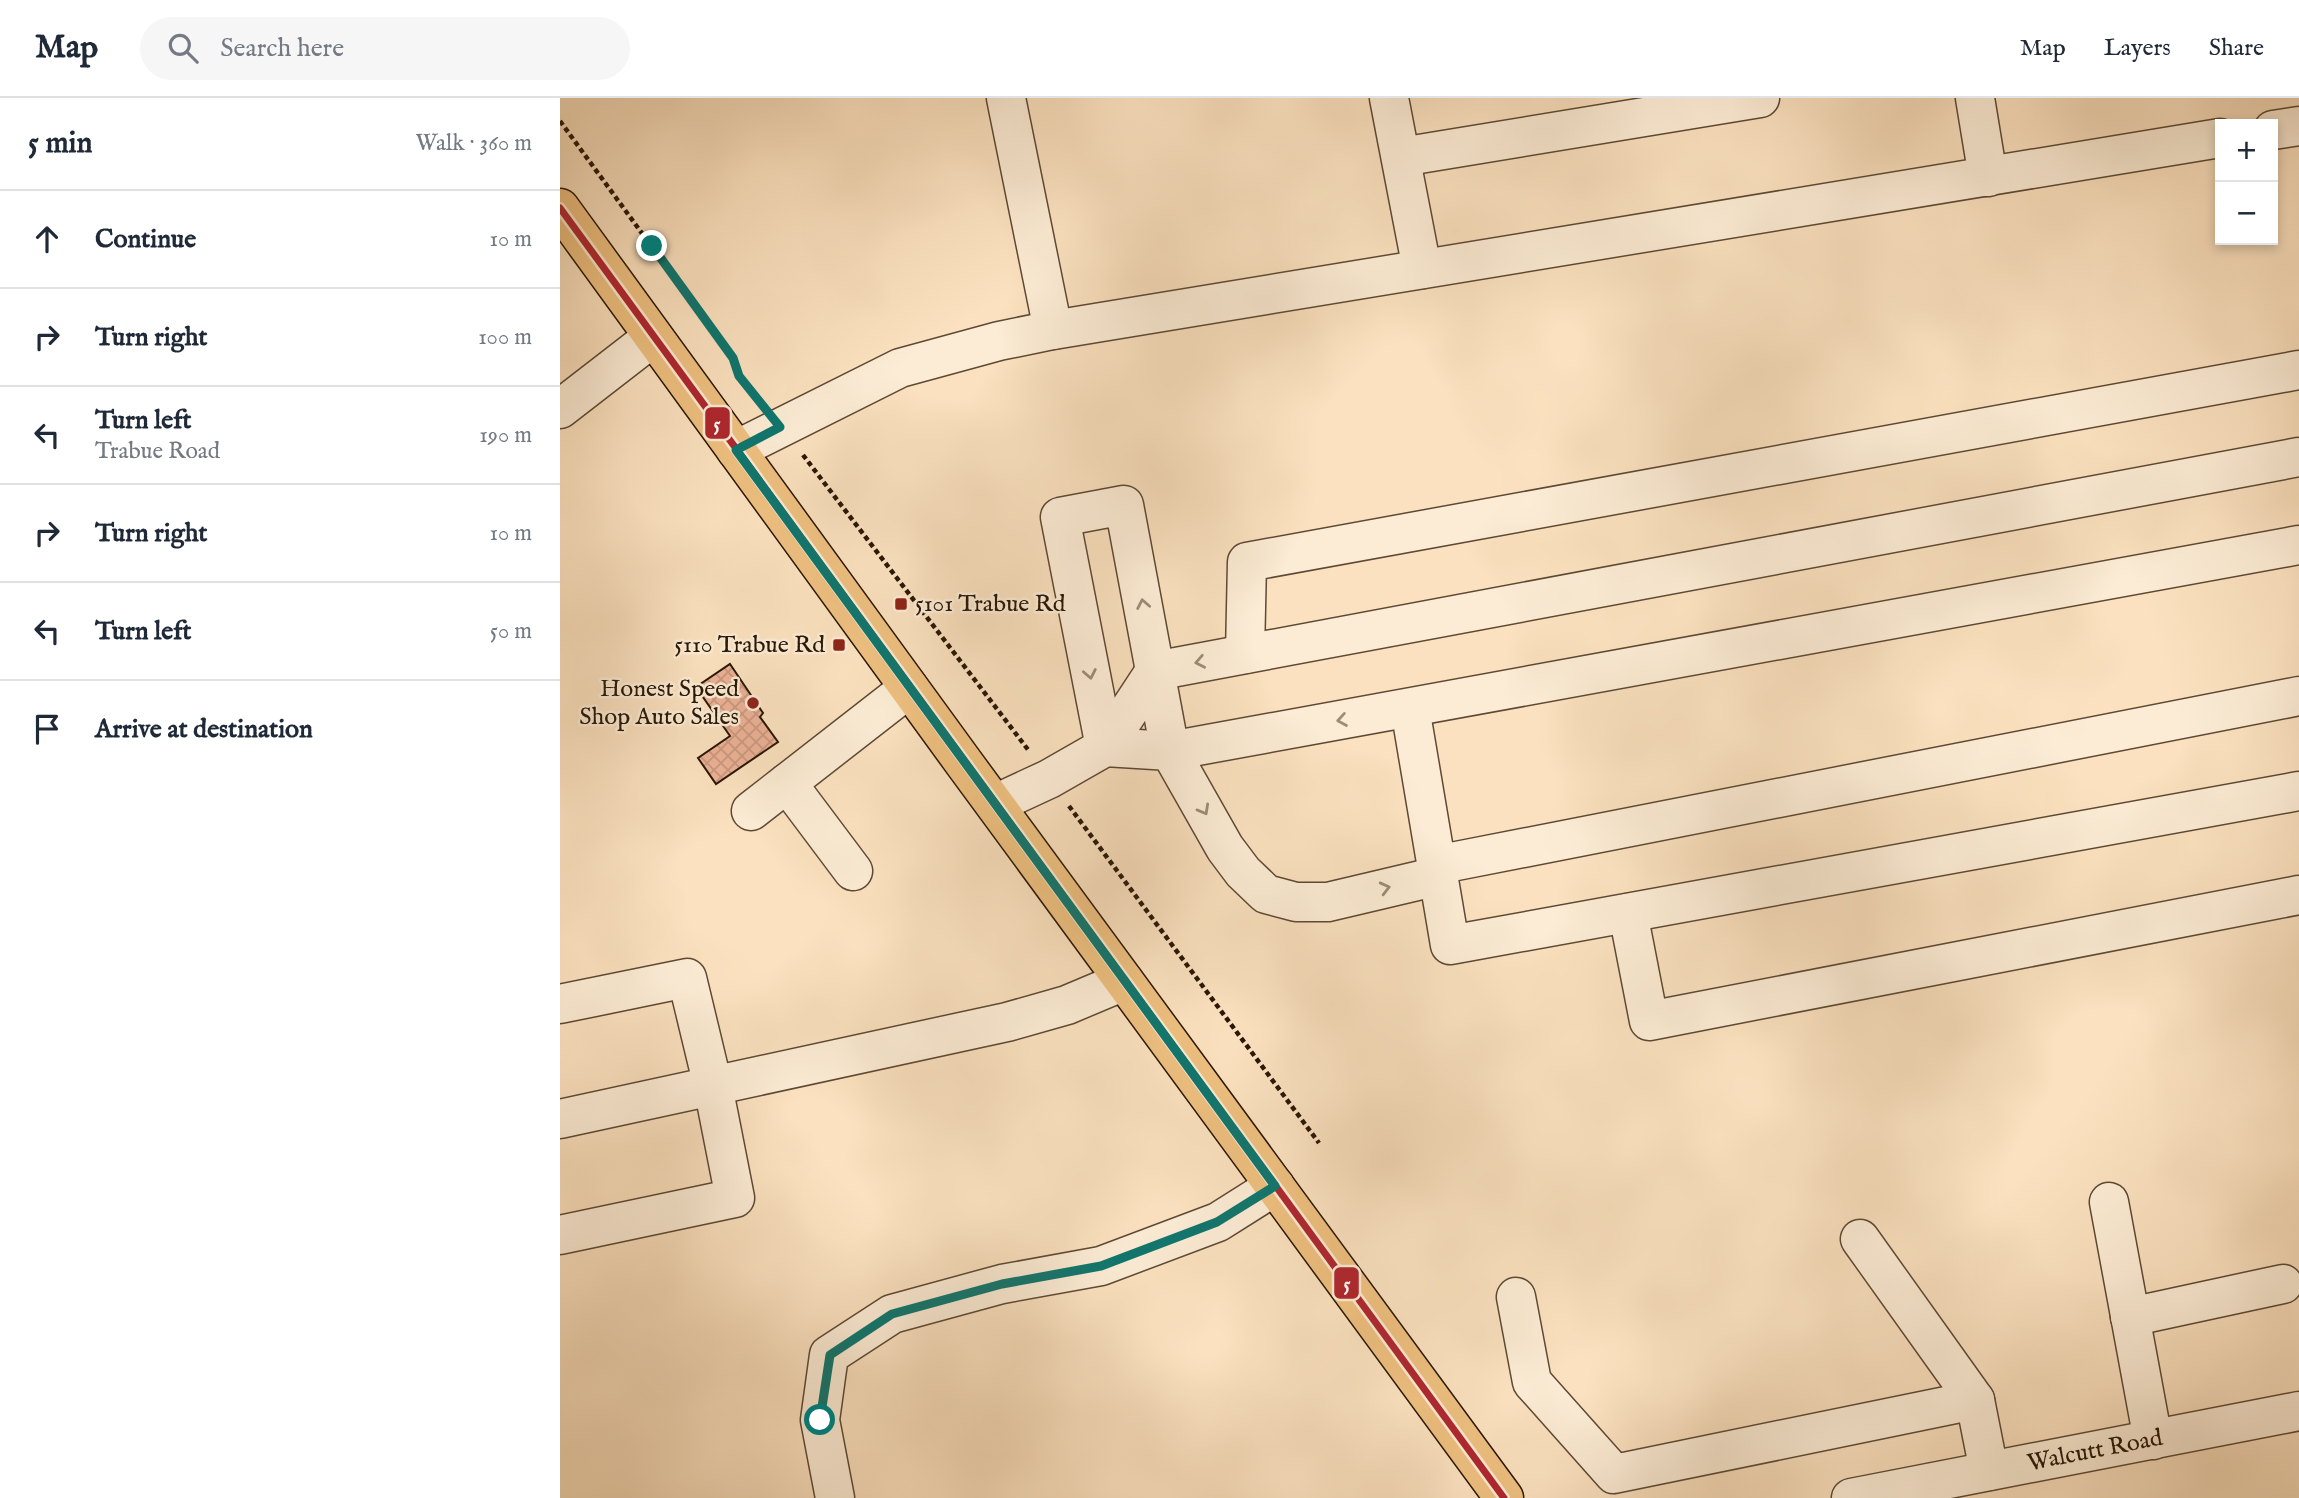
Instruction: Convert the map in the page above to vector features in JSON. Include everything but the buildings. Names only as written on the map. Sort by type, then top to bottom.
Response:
[{"type":"main road","points":[[560,208],[1504,1498]]},
{"type":"street","points":[[1006,98],[1052,330]]},
{"type":"street","points":[[1390,98],[1422,270]]},
{"type":"street","points":[[1401,158],[1760,98]]},
{"type":"street","points":[[1975,98],[1988,177]]},
{"type":"street","points":[[2278,129],[2299,126]]},
{"type":"street","points":[[736,450],[900,368],[999,341],[1052,330],[2215,139]]},
{"type":"street","points":[[560,409],[653,337]]},
{"type":"street","points":[[1245,654],[1247,562],[2299,370]]},
{"type":"street","points":[[995,804],[1049,779],[1105,747],[1155,671],[2299,457]]},
{"type":"street","points":[[1105,747],[1060,517],[1124,505],[1170,751],[1225,848],[1243,872],[1266,894],[1296,902],[1328,902],[1437,870],[2299,696]]},
{"type":"street","points":[[1105,747],[1170,751],[2299,545]]},
{"type":"street","points":[[751,811],[909,688]]},
{"type":"street","points":[[1410,708],[1450,945],[2299,791]]},
{"type":"street","points":[[787,783],[853,871]]},
{"type":"street","points":[[1628,913],[1649,1021],[2299,895]]},
{"type":"street","points":[[560,1004],[687,978],[713,1087],[735,1198],[560,1235]]},
{"type":"street","points":[[560,1119],[1031,1016],[1068,1005],[1124,981]]},
{"type":"street","points":[[835,1498],[820,1420],[830,1355],[892,1314],[1002,1284],[1101,1266],[1217,1222],[1275,1186]]},
{"type":"street","points":[[2109,1202],[2153,1440]]},
{"type":"street","points":[[1860,1239],[1975,1400],[1989,1471]]},
{"type":"street","points":[[2130,1317],[2283,1284]]},
{"type":"street","points":[[1516,1297],[1532,1382],[1614,1474],[1975,1400]]},
{"type":"street","name":"Walcutt Road","points":[[1851,1498],[2299,1411]]},
{"type":"path","points":[[560,121],[733,358],[739,376],[1016,731],[1211,1001],[1319,1143]]},
{"type":"transit line","name":"5","points":[[560,208],[1504,1498]]},
{"type":"place","name":"5101 Trabue Rd","points":[[901,604]]},
{"type":"place","name":"5110 Trabue Rd","points":[[839,645]]},
{"type":"place","name":"Honest Speed Shop Auto Sales","points":[[753,703]]},
{"type":"route","points":[[652,246],[733,358],[739,376],[780,427],[736,450],[1275,1186],[1217,1222],[1101,1266],[1002,1284],[892,1314],[830,1355],[820,1420]]}]
